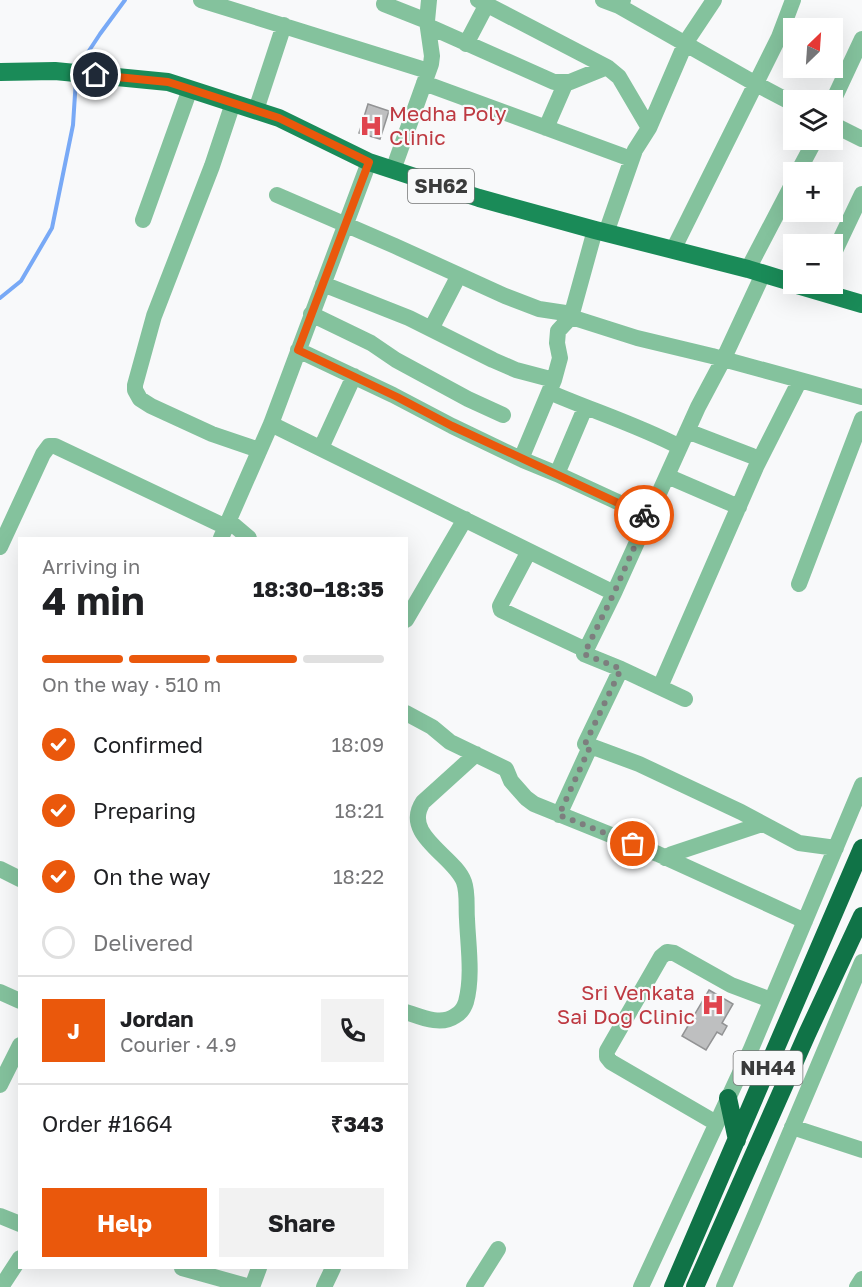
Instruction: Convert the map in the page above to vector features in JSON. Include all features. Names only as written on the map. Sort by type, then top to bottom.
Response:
[{"type":"highway","name":"NH44","points":[[673,1287],[862,848]]},
{"type":"highway","name":"NH44","points":[[695,1287],[862,916]]},
{"type":"highway","points":[[728,1098],[737,1140]]},
{"type":"main road","name":"SH62","points":[[0,72],[55,71],[168,82],[279,118],[369,162],[479,198],[783,280]]},
{"type":"main road","name":"SH62","points":[[837,294],[862,304]]},
{"type":"street","points":[[201,0],[284,25],[426,77],[546,128],[631,159]]},
{"type":"street","points":[[393,170],[432,56],[428,24],[429,0]]},
{"type":"street","points":[[603,0],[621,3],[685,44],[783,98]]},
{"type":"street","points":[[521,459],[552,386],[560,358],[556,343],[558,331],[572,315],[601,231],[634,150],[649,128],[685,44],[714,0]]},
{"type":"street","points":[[673,250],[756,84],[793,0]]},
{"type":"street","points":[[466,44],[482,2],[607,67],[619,77],[649,128]]},
{"type":"street","points":[[384,4],[466,44],[554,82],[566,82],[607,67]]},
{"type":"street","points":[[256,110],[284,25]]},
{"type":"street","points":[[838,90],[862,39]]},
{"type":"street","points":[[546,128],[566,82]]},
{"type":"street","points":[[143,220],[190,89]]},
{"type":"street","points":[[233,103],[212,166],[154,316],[135,390],[140,399],[151,406],[212,434],[259,450]]},
{"type":"street","points":[[843,130],[862,139]]},
{"type":"street","points":[[225,529],[271,424],[369,162]]},
{"type":"street","points":[[843,240],[856,219],[862,194]]},
{"type":"street","points":[[277,195],[533,307],[572,315],[637,338],[862,397]]},
{"type":"street","points":[[685,699],[584,654],[698,407],[723,360],[755,272],[783,207]]},
{"type":"street","points":[[431,329],[459,275]]},
{"type":"street","points":[[323,284],[409,318],[493,360],[552,386],[585,408],[614,417],[680,447]]},
{"type":"street","points":[[311,314],[371,343],[396,360],[503,415]]},
{"type":"street","points":[[298,350],[521,459],[648,516]]},
{"type":"street","points":[[321,448],[354,376]]},
{"type":"street","points":[[660,687],[772,434],[801,380]]},
{"type":"street","points":[[557,474],[585,408]]},
{"type":"street","points":[[799,584],[862,419]]},
{"type":"street","points":[[271,424],[614,593]]},
{"type":"street","points":[[687,431],[752,456]]},
{"type":"street","points":[[0,547],[43,454],[49,446],[55,446],[225,529],[246,537]]},
{"type":"street","points":[[667,476],[739,507]]},
{"type":"street","points":[[408,618],[465,519]]},
{"type":"street","points":[[530,551],[500,606],[501,610],[586,650]]},
{"type":"street","points":[[621,669],[585,744],[639,764],[799,843],[836,848]]},
{"type":"street","points":[[408,714],[450,742],[506,769],[512,781],[530,802],[665,858],[805,921]]},
{"type":"street","points":[[559,815],[590,747]]},
{"type":"street","points":[[408,1013],[428,1019],[447,1020],[461,1011],[466,1000],[469,968],[464,882],[456,868],[422,832],[418,811],[423,802],[476,754]]},
{"type":"street","points":[[641,1287],[728,1098],[862,785]]},
{"type":"street","points":[[665,858],[676,852],[762,824]]},
{"type":"street","points":[[0,869],[18,878]]},
{"type":"street","points":[[716,1123],[611,1062],[607,1057],[607,1051],[661,957],[667,952],[674,953],[735,986],[771,1000]]},
{"type":"street","points":[[724,1287],[862,962]]},
{"type":"street","points":[[0,992],[18,1000]]},
{"type":"street","points":[[0,1085],[18,1049]]},
{"type":"street","points":[[792,1127],[862,1150]]},
{"type":"street","points":[[0,1216],[18,1223]]},
{"type":"street","points":[[474,1287],[498,1249]]},
{"type":"street","points":[[1,1287],[18,1261]]},
{"type":"street","points":[[186,1269],[251,1287],[259,1269]]},
{"type":"street","points":[[324,1287],[333,1269]]},
{"type":"street","points":[[857,1287],[862,1279]]},
{"type":"building","points":[[368,104],[389,111],[380,139],[359,133]]},
{"type":"building","points":[[709,990],[733,1004],[722,1023],[727,1026],[722,1035],[717,1032],[706,1050],[682,1036]]},
{"type":"waterway","points":[[77,69],[125,0]]},
{"type":"waterway","points":[[0,298],[21,281],[52,228],[73,125],[76,79]]},
{"type":"way so far","points":[[633,844],[559,815],[590,747],[585,744],[621,669],[584,654],[648,516],[644,515]]},
{"type":"place","name":"Medha Poly Clinic","points":[[371,126]]},
{"type":"place","name":"Sri Venkata Sai Dog Clinic","points":[[713,1005]]},
{"type":"route","points":[[96,75],[168,82],[190,89],[279,118],[369,162],[298,350],[523,460],[644,515]]}]
